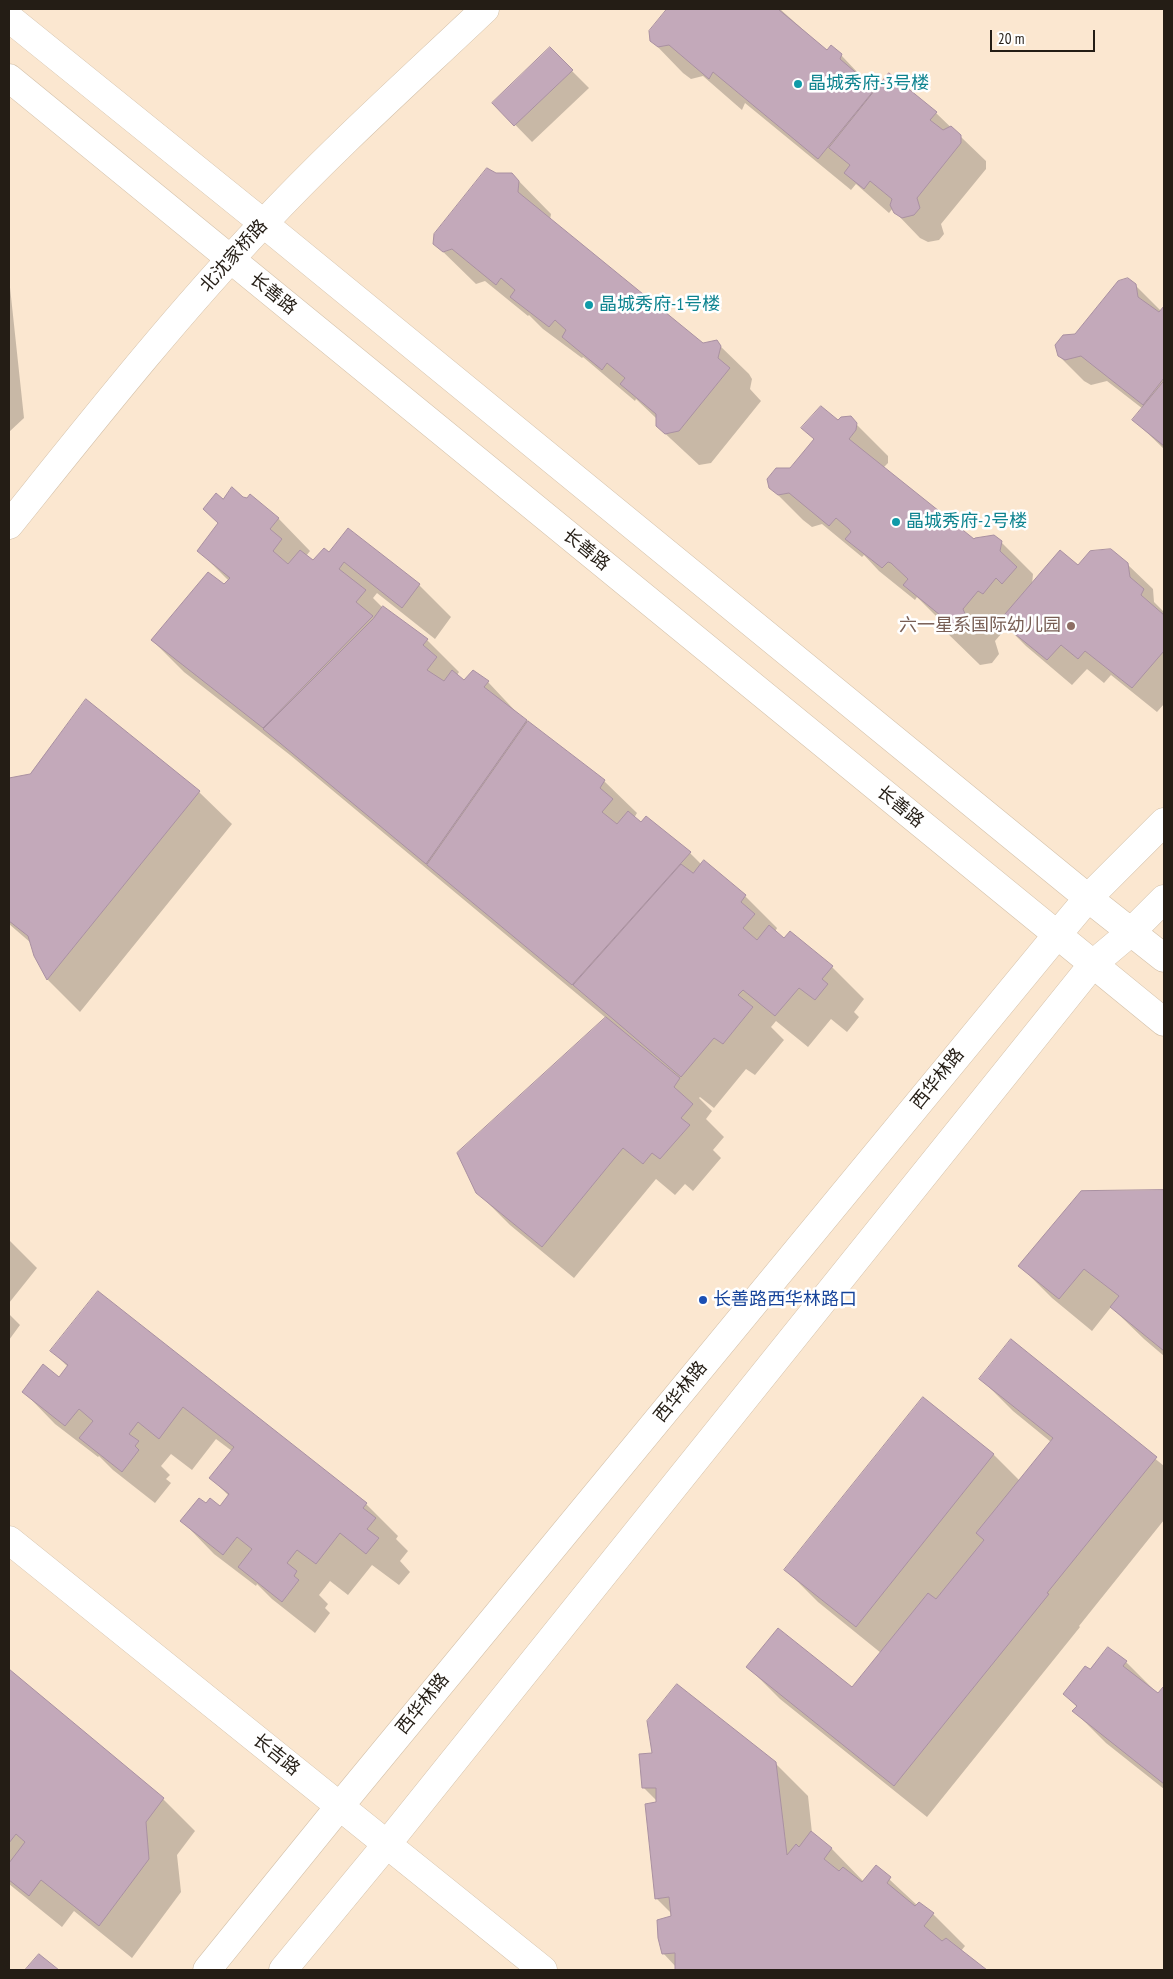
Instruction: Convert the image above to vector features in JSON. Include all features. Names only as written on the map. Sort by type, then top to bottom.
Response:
[{"type":"street","name":"北沈家桥路","points":[[9,525],[161,336],[264,223],[340,146],[485,9]]},
{"type":"street","points":[[9,18],[264,223],[1088,898],[1164,958]]},
{"type":"street","name":"长善路","points":[[9,78],[1164,1022]]},
{"type":"street","name":"西华林路","points":[[207,1970],[1057,935],[1088,898],[1164,822]]},
{"type":"street","points":[[283,1970],[387,1844],[1093,964],[1132,932],[1164,899]]},
{"type":"street","name":"长吉路","points":[[9,1540],[543,1970]]},
{"type":"building","name":"晶城秀府-3号楼","points":[[667,9],[778,9],[827,50],[831,45],[842,54],[840,59],[875,89],[818,159],[713,72],[709,79],[669,45],[658,47],[650,41],[649,31]]},
{"type":"building","points":[[550,47],[573,70],[514,126],[492,103]]},
{"type":"building","points":[[889,73],[937,112],[930,120],[943,130],[951,126],[961,135],[961,143],[917,198],[920,208],[914,215],[902,218],[894,213],[890,205],[892,199],[870,181],[864,189],[844,173],[850,165],[829,148]]},
{"type":"building","name":"晶城秀府-1号楼","points":[[487,168],[496,173],[512,173],[519,181],[518,192],[703,343],[717,340],[721,346],[718,358],[730,368],[679,431],[665,434],[656,426],[656,414],[620,384],[625,378],[607,363],[602,370],[562,337],[566,330],[555,320],[549,327],[510,297],[515,290],[501,278],[496,285],[452,249],[443,252],[433,244],[434,234]]},
{"type":"building","points":[[1128,278],[1136,284],[1138,297],[1159,312],[1164,306],[1164,378],[1143,405],[1081,356],[1065,360],[1058,356],[1055,345],[1063,335],[1075,334],[1118,281]]},
{"type":"building","points":[[1164,381],[1164,446],[1132,420]]},
{"type":"building","name":"晶城秀府-2号楼","points":[[821,406],[838,420],[841,417],[851,416],[857,423],[856,430],[849,439],[974,539],[994,535],[1002,541],[1000,551],[1017,567],[1002,584],[996,578],[983,594],[978,591],[963,609],[968,621],[959,631],[946,633],[940,628],[940,615],[903,585],[908,579],[891,563],[888,562],[882,568],[845,539],[851,532],[836,518],[829,526],[789,493],[778,495],[769,488],[767,479],[776,468],[790,468],[814,439],[801,428]]},
{"type":"building","points":[[232,487],[243,497],[247,498],[250,494],[279,518],[270,529],[282,539],[273,551],[288,564],[300,550],[313,560],[324,548],[329,552],[348,528],[420,584],[402,608],[344,562],[339,569],[366,590],[356,602],[373,616],[263,728],[151,640],[208,572],[224,584],[230,578],[197,551],[218,523],[203,509],[216,493],[223,499]]},
{"type":"building","points":[[1111,549],[1128,563],[1130,577],[1144,589],[1141,595],[1164,615],[1164,651],[1132,688],[1085,651],[1078,659],[1061,645],[1047,660],[999,621],[1060,550],[1078,565],[1090,551]]},
{"type":"building","points":[[383,606],[428,639],[423,645],[437,657],[427,670],[444,681],[452,670],[464,680],[473,670],[489,681],[484,687],[527,720],[426,864],[263,729],[373,619]]},
{"type":"building","points":[[86,699],[200,791],[47,980],[34,956],[28,936],[9,921],[9,778],[30,774]]},
{"type":"building","points":[[528,721],[605,780],[600,788],[613,799],[602,812],[617,824],[628,811],[641,822],[646,816],[691,852],[572,985],[427,865]]},
{"type":"building","points":[[704,860],[746,895],[741,902],[755,914],[743,928],[757,940],[769,925],[784,938],[790,931],[833,966],[822,979],[828,984],[815,1000],[799,988],[775,1016],[743,990],[738,995],[753,1007],[723,1044],[714,1038],[681,1077],[573,985],[681,864],[693,873]]},
{"type":"building","points":[[606,1017],[680,1078],[674,1087],[693,1104],[681,1118],[690,1125],[660,1159],[652,1153],[643,1164],[623,1148],[542,1247],[476,1193],[457,1153]]},
{"type":"building","points":[[1164,1190],[1164,1351],[1110,1307],[1119,1296],[1084,1269],[1059,1299],[1018,1266],[1081,1191]]},
{"type":"building","points":[[98,1291],[367,1503],[363,1508],[376,1518],[367,1529],[379,1538],[366,1554],[340,1533],[316,1564],[297,1550],[287,1563],[297,1571],[294,1576],[299,1580],[282,1602],[238,1567],[252,1549],[237,1537],[223,1555],[180,1521],[199,1498],[206,1503],[210,1498],[220,1506],[229,1494],[209,1478],[234,1447],[183,1407],[159,1439],[138,1422],[129,1434],[139,1441],[135,1446],[139,1450],[122,1472],[79,1438],[93,1421],[79,1409],[65,1426],[22,1392],[43,1364],[59,1377],[68,1365],[50,1351]]},
{"type":"building","points":[[1011,1339],[1157,1457],[894,1786],[746,1667],[778,1628],[852,1687],[928,1593],[936,1599],[984,1540],[976,1533],[1053,1438],[979,1379]]},
{"type":"building","points":[[923,1397],[994,1454],[856,1627],[784,1570]]},
{"type":"building","points":[[1108,1647],[1127,1661],[1123,1666],[1158,1693],[1164,1688],[1164,1784],[1072,1711],[1077,1706],[1063,1694],[1085,1666],[1090,1669]]},
{"type":"building","points":[[9,1669],[164,1798],[146,1822],[149,1859],[99,1926],[41,1880],[29,1896],[9,1880],[9,1863],[25,1842],[16,1834],[9,1843]]},
{"type":"building","points":[[677,1684],[776,1762],[787,1855],[796,1844],[799,1847],[811,1831],[832,1848],[824,1859],[839,1871],[843,1867],[862,1882],[876,1865],[891,1877],[887,1883],[915,1906],[919,1902],[934,1913],[924,1926],[942,1941],[946,1938],[987,1970],[675,1970],[675,1953],[662,1954],[658,1938],[657,1920],[671,1916],[669,1897],[655,1899],[645,1804],[656,1802],[656,1788],[642,1788],[639,1754],[652,1753],[647,1721]]},
{"type":"building","points":[[39,1954],[59,1970],[25,1970]]},
{"type":"place","name":"晶城秀府-3号楼","points":[[798,84]]},
{"type":"place","name":"晶城秀府-1号楼","points":[[589,305]]},
{"type":"place","name":"晶城秀府-2号楼","points":[[896,522]]},
{"type":"place","name":"六一星系国际幼儿园","points":[[1071,626]]},
{"type":"place","name":"长善路西华林路口","points":[[703,1300]]}]
